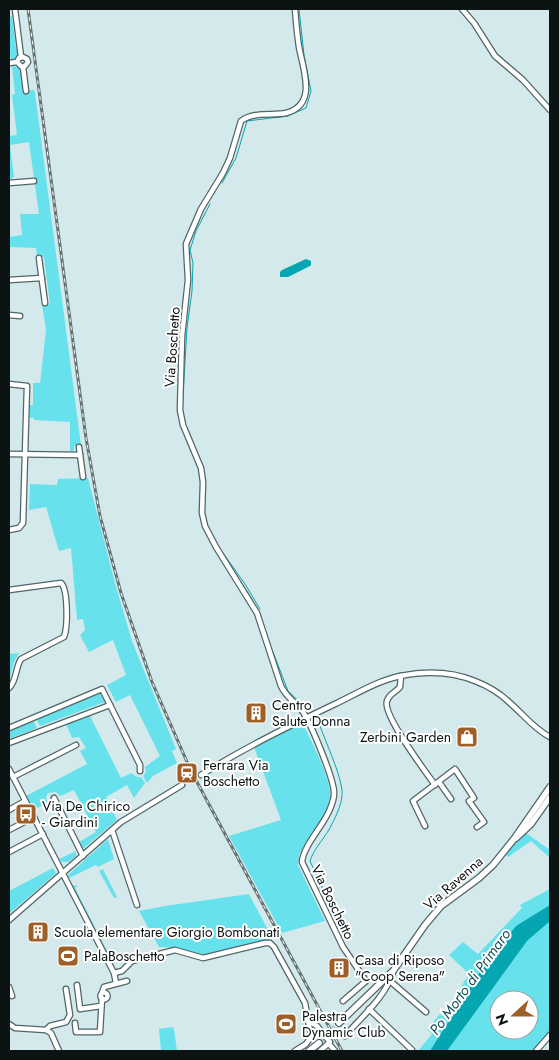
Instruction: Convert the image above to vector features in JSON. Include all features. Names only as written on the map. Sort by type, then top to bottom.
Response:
[{"type":"main road","name":"Via Ravenna","points":[[339,1023],[393,971],[435,913],[448,900],[486,872],[514,839],[520,835],[550,787]]},
{"type":"main road","name":"Via Ravenna","points":[[526,825],[550,797]]},
{"type":"main road","points":[[309,1051],[319,1043]]},
{"type":"street","points":[[9,63],[17,62],[21,57],[15,9]]},
{"type":"street","name":"Via Boschetto","points":[[295,9],[299,45],[306,80],[304,101],[297,109],[288,112],[251,116],[242,120],[226,166],[201,209],[186,244],[188,280],[182,336],[179,405],[182,421],[201,468],[203,482],[202,513],[207,530],[257,613],[283,689],[306,718],[318,745],[334,792],[326,819],[304,854],[303,865],[343,947],[366,982],[342,1001]]},
{"type":"street","points":[[462,9],[474,23],[495,56],[523,80],[550,110]]},
{"type":"street","points":[[21,57],[26,58],[28,62],[23,67]]},
{"type":"street","points":[[17,62],[19,66],[23,67]]},
{"type":"street","points":[[23,67],[26,90]]},
{"type":"street","points":[[9,183],[34,181]]},
{"type":"street","points":[[40,258],[45,302]]},
{"type":"street","points":[[9,280],[42,278]]},
{"type":"street","points":[[9,315],[20,316]]},
{"type":"street","points":[[9,384],[27,386],[24,518],[21,527],[9,530]]},
{"type":"street","points":[[79,447],[83,477]]},
{"type":"street","points":[[9,454],[80,455]]},
{"type":"street","points":[[9,590],[61,583],[64,587],[66,610],[64,636],[21,659],[13,683],[9,688]]},
{"type":"street","points":[[201,775],[254,743],[375,685],[401,676],[426,673],[442,673],[476,682],[504,697],[533,726],[550,737]]},
{"type":"street","points":[[401,676],[400,687],[388,698],[386,709],[400,734],[435,785]]},
{"type":"street","points":[[9,728],[102,689],[140,765],[140,772]]},
{"type":"street","points":[[9,743],[110,705]]},
{"type":"street","points":[[13,778],[76,745]]},
{"type":"street","points":[[9,769],[114,973],[116,983]]},
{"type":"street","points":[[425,826],[412,801],[455,769],[474,798],[469,800],[484,822],[477,827]]},
{"type":"street","points":[[439,782],[451,799]]},
{"type":"street","points":[[9,920],[128,817],[182,785]]},
{"type":"street","points":[[54,798],[83,856]]},
{"type":"street","points":[[9,810],[25,801]]},
{"type":"street","points":[[9,830],[34,817]]},
{"type":"street","points":[[112,830],[137,905]]},
{"type":"street","points":[[9,852],[43,834]]},
{"type":"street","points":[[114,973],[122,971],[132,961],[175,950],[203,958],[268,943],[274,947],[306,1003],[311,1038],[302,1048],[295,1051]]},
{"type":"street","name":"Via Ravenna","points":[[344,1036],[382,994],[390,981],[393,971]]},
{"type":"street","points":[[75,1023],[76,1032],[99,1032],[104,987],[127,981]]},
{"type":"street","points":[[390,981],[426,1012]]},
{"type":"street","points":[[77,985],[80,1009],[101,1006]]},
{"type":"street","points":[[9,988],[12,996]]},
{"type":"street","points":[[46,1030],[69,1019],[66,989]]},
{"type":"street","points":[[369,1009],[412,1050]]},
{"type":"street","points":[[310,1022],[317,1026],[335,1051]]},
{"type":"street","points":[[9,1024],[15,1028],[46,1030],[51,1033],[59,1051]]},
{"type":"street","points":[[536,1051],[550,1035]]},
{"type":"street","points":[[320,1051],[329,1042]]},
{"type":"shaded area","points":[[12,16],[16,48],[20,54],[18,58],[11,61],[9,17]]},
{"type":"shaded area","points":[[12,66],[20,67],[22,70],[23,91],[34,90],[35,93],[81,445],[74,446],[74,451],[70,451],[70,422],[34,420],[34,418],[30,418],[30,405],[33,405],[33,383],[40,383],[46,330],[42,305],[50,304],[44,257],[37,257],[36,248],[9,247],[9,237],[22,235],[20,214],[39,214],[29,142],[10,145],[14,177],[9,179],[9,136],[17,135],[12,95],[15,94]]},
{"type":"shaded area","points":[[306,259],[311,261],[310,266],[288,277],[280,277],[282,270]]},
{"type":"shaded area","points":[[88,478],[132,641],[176,749],[172,751],[177,763],[153,776],[147,783],[143,776],[146,772],[145,767],[160,756],[130,695],[116,702],[107,685],[126,675],[113,640],[89,652],[80,635],[85,630],[83,619],[77,620],[71,548],[59,551],[46,507],[29,510],[30,484],[57,485],[58,479]]},
{"type":"shaded area","points":[[19,653],[14,662],[9,681],[9,654]]},
{"type":"shaded area","points":[[100,693],[105,702],[40,726],[36,719]]},
{"type":"shaded area","points":[[89,714],[121,778],[131,773],[141,777],[145,783],[134,798],[127,785],[106,797],[117,820],[84,848],[81,847],[79,842],[96,832],[74,790],[60,796],[56,792],[48,793],[46,797],[47,803],[33,810],[26,796],[87,764],[80,751],[86,748],[79,737],[72,738],[66,724]]},
{"type":"shaded area","points":[[33,720],[37,728],[9,739],[9,731]]},
{"type":"shaded area","points":[[298,724],[304,726],[325,773],[330,791],[325,813],[299,855],[298,865],[325,921],[282,933],[229,836],[281,820],[254,747]]},
{"type":"shaded area","points":[[526,833],[550,850],[550,858],[531,841],[508,857],[505,854],[515,840],[518,841]]},
{"type":"shaded area","points":[[108,839],[114,859],[69,878],[68,875]]},
{"type":"shaded area","points":[[76,851],[76,856],[69,862],[62,862],[59,859]]},
{"type":"shaded area","points":[[53,868],[56,873],[9,914],[9,891]]},
{"type":"shaded area","points":[[103,869],[117,897],[114,898],[99,871]]},
{"type":"shaded area","points":[[71,885],[78,886],[75,888],[108,953],[112,952],[108,958]]},
{"type":"shaded area","points":[[550,889],[550,1031],[534,1051],[418,1051],[432,1034],[427,1029],[440,1014],[443,1016],[469,974],[449,955],[463,942],[478,954],[522,908],[520,905]]},
{"type":"shaded area","points":[[249,894],[273,939],[204,955],[159,947],[139,911],[165,906]]},
{"type":"shaded area","points":[[550,905],[550,921],[527,941],[491,990],[489,990],[489,993],[447,1051],[430,1051],[481,970],[516,926]]},
{"type":"shaded area","points":[[172,1027],[174,1029],[177,1051],[161,1051],[159,1029]]},
{"type":"waterway","points":[[222,183],[236,158],[247,121],[288,116],[306,108],[311,91],[304,55],[299,9]]},
{"type":"waterway","points":[[183,395],[187,328],[192,291],[193,263],[190,250],[196,231],[210,204]]},
{"type":"waterway","points":[[183,417],[185,422]]},
{"type":"waterway","points":[[223,553],[260,609]]},
{"type":"waterway","points":[[273,652],[288,691],[308,710]]},
{"type":"waterway","points":[[319,723],[338,774],[342,799],[334,820],[310,861],[338,922]]},
{"type":"tunnel","points":[[319,1043],[339,1023]]},
{"type":"railway","points":[[28,9],[86,438],[100,516],[121,593],[152,682],[191,771],[342,1051]]},
{"type":"place","name":"Centro Salute Donna","points":[[256,713]]},
{"type":"place","name":"Zerbini Garden","points":[[467,737]]},
{"type":"place","name":"Ferrara Via Boschetto","points":[[187,773]]},
{"type":"place","name":"Via De Chirico - Giardini","points":[[26,814]]},
{"type":"place","name":"Scuola elementare Giorgio Bombonati","points":[[38,932]]},
{"type":"place","name":"PalaBoschetto","points":[[68,956]]},
{"type":"place","name":"Casa di Riposo \"Coop Serena\"","points":[[339,968]]},
{"type":"place","name":"Palestra Dynamic Club","points":[[286,1024]]},
{"type":"water label","name":"Po Morto di Primaro","points":[[470,982]]}]
